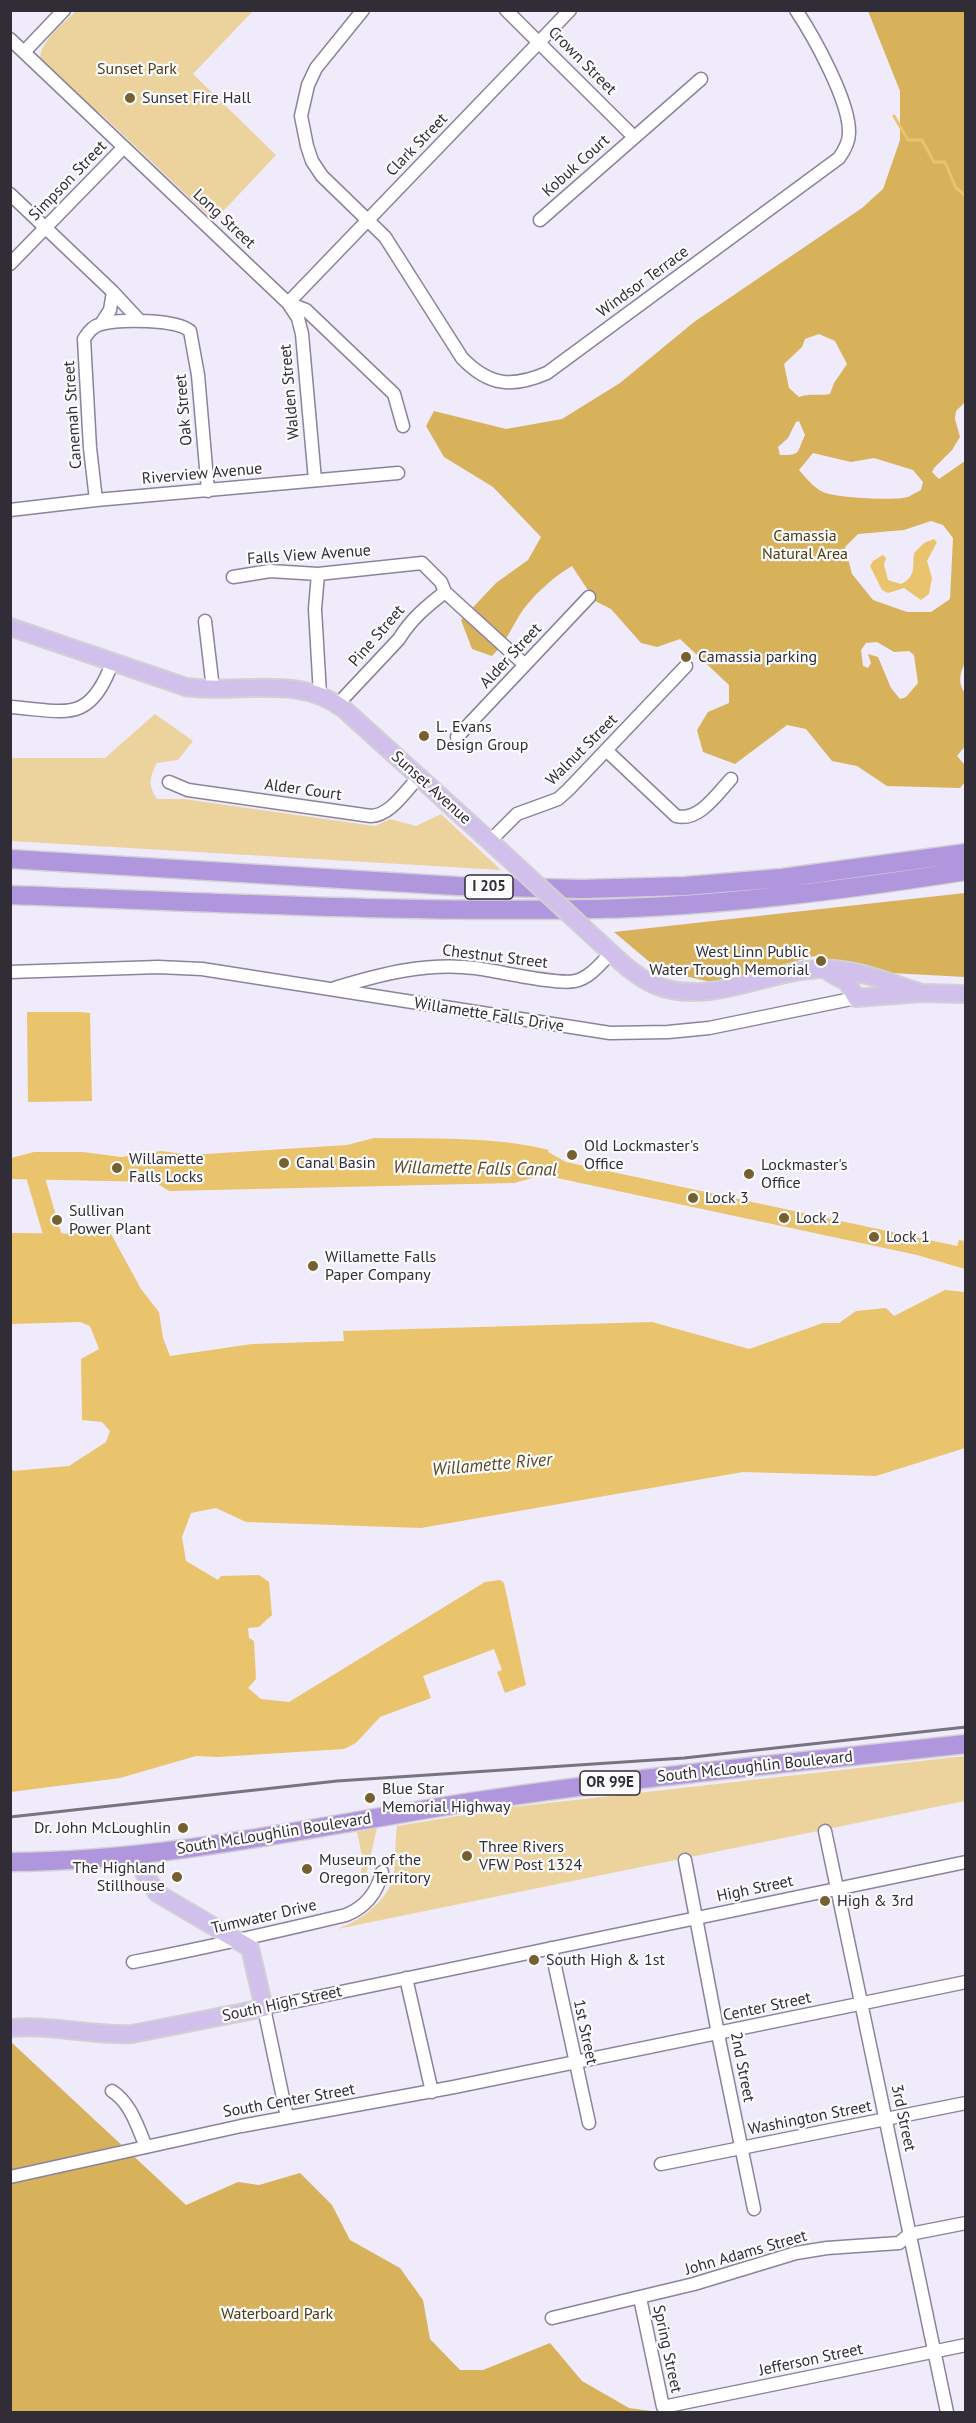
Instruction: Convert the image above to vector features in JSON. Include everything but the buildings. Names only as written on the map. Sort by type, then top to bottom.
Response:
[{"type":"highway","name":"I 205","points":[[10,859],[457,886],[582,889],[697,885],[782,878],[966,852]]},
{"type":"highway","name":"I 205","points":[[10,895],[461,910],[599,909],[718,902],[966,871]]},
{"type":"highway","name":"South McLoughlin Boulevard","points":[[10,1863],[141,1855],[554,1790],[966,1744]]},
{"type":"main road","name":"Sunset Avenue","points":[[10,627],[186,687],[298,689],[320,695],[338,704],[597,940],[637,975],[655,985],[688,993],[818,969],[848,972],[922,993]]},
{"type":"main road","points":[[818,969],[847,982],[856,998]]},
{"type":"main road","name":"Willamette Falls Drive","points":[[856,998],[922,993],[966,994]]},
{"type":"main road","points":[[141,1855],[144,1873],[157,1893],[250,1948],[254,1954],[264,2008]]},
{"type":"main road","name":"South High Street","points":[[10,2028],[38,2027],[110,2035],[132,2034],[264,2008]]},
{"type":"street","points":[[24,52],[64,10]]},
{"type":"street","name":"Windsor Terrace","points":[[363,10],[316,68],[308,85],[302,116],[312,161],[322,176],[384,237],[452,345],[472,368],[487,377],[504,382],[525,382],[546,373],[833,163],[843,152],[849,138],[848,119],[829,70],[796,10]]},
{"type":"street","name":"Crown Street","points":[[506,10],[634,137]]},
{"type":"street","name":"Clark Street","points":[[288,303],[570,10]]},
{"type":"street","name":"Long Street","points":[[10,39],[288,303],[306,310],[394,394],[403,426]]},
{"type":"street","name":"Kobuk Court","points":[[540,220],[701,79]]},
{"type":"street","name":"Simpson Street","points":[[10,264],[123,147]]},
{"type":"street","points":[[10,194],[113,292],[140,321]]},
{"type":"street","points":[[101,324],[110,310],[113,292]]},
{"type":"street","name":"Walden Street","points":[[288,303],[298,318],[302,334],[315,480]]},
{"type":"street","points":[[101,324],[140,321]]},
{"type":"street","name":"Oak Street","points":[[140,321],[187,328],[193,338],[208,491]]},
{"type":"street","name":"Canemah Street","points":[[96,500],[90,448],[84,339],[89,330],[101,324]]},
{"type":"street","name":"Riverview Avenue","points":[[10,510],[398,473]]},
{"type":"street","name":"Falls View Avenue","points":[[234,577],[270,572],[318,574],[422,563],[441,582],[445,592]]},
{"type":"street","points":[[318,574],[315,609],[320,695]]},
{"type":"street","points":[[445,592],[525,665]]},
{"type":"street","name":"Pine Street","points":[[338,704],[399,639],[423,608],[445,592]]},
{"type":"street","name":"Alder Street","points":[[457,737],[589,597]]},
{"type":"street","points":[[205,621],[213,689]]},
{"type":"street","points":[[10,707],[77,710],[99,693],[113,661]]},
{"type":"street","name":"Walnut Street","points":[[490,841],[517,814],[558,799],[607,751],[686,666]]},
{"type":"street","points":[[607,751],[676,816],[697,814],[731,779]]},
{"type":"street","name":"Alder Court","points":[[169,782],[188,790],[371,816],[380,815],[386,811],[418,777]]},
{"type":"street","name":"Chestnut Street","points":[[332,990],[396,972],[436,966],[474,968],[564,982],[575,981],[587,976],[611,952]]},
{"type":"street","name":"Willamette Falls Drive","points":[[10,972],[178,967],[223,972],[565,1027],[626,1033],[709,1028],[856,998]]},
{"type":"street","name":"3rd Street","points":[[825,1831],[946,2412]]},
{"type":"street","name":"2nd Street","points":[[685,1860],[754,2209]]},
{"type":"street","name":"High Street","points":[[551,1948],[966,1862]]},
{"type":"street","name":"Tumwater Drive","points":[[133,1962],[240,1941],[259,1934],[354,1912],[376,1891],[382,1872]]},
{"type":"street","name":"South High Street","points":[[264,2008],[551,1948]]},
{"type":"street","name":"1st Street","points":[[551,1948],[589,2123]]},
{"type":"street","points":[[406,1978],[432,2092]]},
{"type":"street","name":"Center Street","points":[[575,2062],[966,1983]]},
{"type":"street","points":[[264,2008],[287,2117]]},
{"type":"street","name":"South Center Street","points":[[10,2177],[287,2117],[432,2092],[575,2062]]},
{"type":"street","points":[[112,2091],[121,2098],[130,2112],[146,2147]]},
{"type":"street","name":"Washington Street","points":[[661,2164],[966,2103]]},
{"type":"street","name":"John Adams Street","points":[[552,2318],[694,2284],[796,2253],[827,2248],[899,2243],[910,2234],[966,2223]]},
{"type":"street","name":"Spring Street","points":[[640,2298],[663,2407]]},
{"type":"street","name":"Jefferson Street","points":[[663,2407],[966,2344]]},
{"type":"green space","name":"Sunset Park","points":[[76,11],[252,12],[193,74],[276,155],[214,221],[100,113],[97,115],[40,60],[48,39]]},
{"type":"green space","name":"Camassia Natural Area","points":[[868,11],[965,11],[965,402],[956,411],[955,419],[960,437],[952,450],[932,472],[939,479],[965,461],[966,661],[960,681],[965,693],[966,745],[957,756],[965,765],[966,781],[960,788],[887,786],[857,766],[832,761],[806,729],[787,725],[735,764],[703,752],[697,730],[708,712],[729,703],[729,685],[680,639],[657,647],[641,643],[611,609],[595,601],[572,566],[553,579],[531,600],[492,656],[472,649],[461,620],[496,583],[528,560],[541,537],[493,487],[444,457],[426,426],[434,411],[506,429],[562,419],[620,383],[694,322],[862,208],[883,189],[900,140],[900,91]],"holes":[[[819,334],[835,341],[847,364],[834,383],[830,394],[799,397],[789,388],[784,364],[802,347],[805,339]],[[799,421],[805,435],[799,449],[792,455],[780,455],[778,447],[788,438],[796,422]],[[813,453],[851,462],[874,458],[913,470],[923,482],[921,490],[908,497],[891,499],[852,497],[823,492],[799,470]],[[931,521],[943,525],[953,538],[950,599],[931,612],[907,612],[873,600],[852,574],[845,547],[858,534],[904,530]],[[877,642],[894,652],[909,651],[914,655],[918,683],[906,697],[900,699],[891,688],[878,657],[868,654],[871,663],[868,668],[863,666],[861,650],[866,643]]]},
{"type":"green space","points":[[155,714],[193,741],[178,760],[157,763],[151,781],[152,790],[157,799],[184,799],[375,826],[390,819],[416,826],[441,814],[501,870],[11,841],[11,758],[105,758]]},
{"type":"green space","points":[[965,893],[965,977],[891,973],[815,956],[715,983],[659,970],[614,932]]},
{"type":"green space","points":[[965,1756],[965,1801],[337,1929],[369,1911],[388,1889],[394,1869],[397,1826],[513,1807]]},
{"type":"green space","points":[[377,1828],[367,1871],[358,1886],[363,1861],[357,1832]]},
{"type":"green space","name":"Waterboard Park","points":[[10,2041],[186,2205],[238,2182],[259,2185],[300,2173],[332,2205],[350,2240],[400,2268],[423,2300],[430,2339],[460,2370],[483,2370],[550,2343],[582,2381],[629,2408],[659,2412],[11,2412]]},
{"type":"water","points":[[934,539],[937,542],[927,561],[932,578],[929,594],[921,600],[904,588],[888,593],[882,590],[870,566],[873,561],[883,555],[886,558],[884,565],[888,580],[901,584],[912,574],[914,553],[924,543]]},
{"type":"water","points":[[27,1012],[90,1013],[92,1101],[28,1102]]},
{"type":"water","name":"Canal Basin","points":[[374,1138],[506,1142],[549,1150],[548,1152],[566,1162],[957,1246],[959,1240],[965,1241],[965,1269],[917,1255],[543,1175],[514,1183],[169,1191],[155,1182],[11,1179],[11,1158],[34,1152],[83,1152],[121,1157],[161,1151],[190,1155],[347,1145]]},
{"type":"water","name":"Willamette River","points":[[11,1233],[111,1234],[141,1289],[159,1312],[163,1338],[170,1356],[252,1344],[344,1341],[343,1331],[652,1322],[749,1349],[823,1323],[839,1323],[856,1311],[886,1308],[894,1316],[945,1290],[965,1292],[965,1448],[876,1476],[743,1472],[421,1528],[246,1522],[216,1508],[191,1513],[182,1537],[186,1561],[218,1580],[221,1576],[259,1575],[269,1582],[272,1615],[259,1627],[248,1628],[249,1638],[254,1641],[256,1679],[248,1688],[261,1699],[289,1702],[485,1582],[500,1580],[504,1583],[526,1685],[505,1693],[497,1672],[502,1670],[494,1649],[423,1676],[431,1698],[380,1717],[356,1743],[344,1749],[218,1757],[196,1756],[120,1778],[11,1792],[11,1467],[13,1471],[69,1466],[106,1442],[110,1431],[102,1422],[82,1420],[81,1359],[99,1349],[90,1326],[80,1322],[11,1324]]},
{"type":"waterway","points":[[894,116],[908,140],[922,140],[934,162],[945,162],[956,188],[966,196]]},
{"type":"waterway","points":[[33,1169],[53,1237],[65,1253]]},
{"type":"railway","points":[[10,1817],[337,1781],[684,1758],[966,1727]]},
{"type":"place","name":"Sunset Fire Hall","points":[[130,98]]},
{"type":"place","name":"Camassia parking","points":[[686,657]]},
{"type":"place","name":"L. Evans Design Group","points":[[424,736]]},
{"type":"place","name":"West Linn Public Water Trough Memorial","points":[[821,961]]},
{"type":"place","name":"Old Lockmaster's Office","points":[[572,1155]]},
{"type":"place","name":"Canal Basin","points":[[284,1163]]},
{"type":"place","name":"Willamette Falls Locks","points":[[117,1168]]},
{"type":"place","name":"Lockmaster's Office","points":[[749,1174]]},
{"type":"place","name":"Lock 3","points":[[693,1198]]},
{"type":"place","name":"Lock 2","points":[[784,1218]]},
{"type":"place","name":"Sullivan Power Plant","points":[[57,1220]]},
{"type":"place","name":"Lock 1","points":[[874,1237]]},
{"type":"place","name":"Willamette Falls Paper Company","points":[[313,1266]]},
{"type":"place","name":"Blue Star Memorial Highway","points":[[370,1798]]},
{"type":"place","name":"Dr. John McLoughlin","points":[[183,1828]]},
{"type":"place","name":"Three Rivers VFW Post 1324","points":[[467,1856]]},
{"type":"place","name":"Museum of the Oregon Territory","points":[[307,1869]]},
{"type":"place","name":"The Highland Stillhouse","points":[[177,1877]]},
{"type":"place","name":"High & 3rd","points":[[825,1901]]},
{"type":"place","name":"South High & 1st","points":[[534,1960]]},
{"type":"water label","name":"Willamette Falls Canal","points":[[475,1169]]}]
